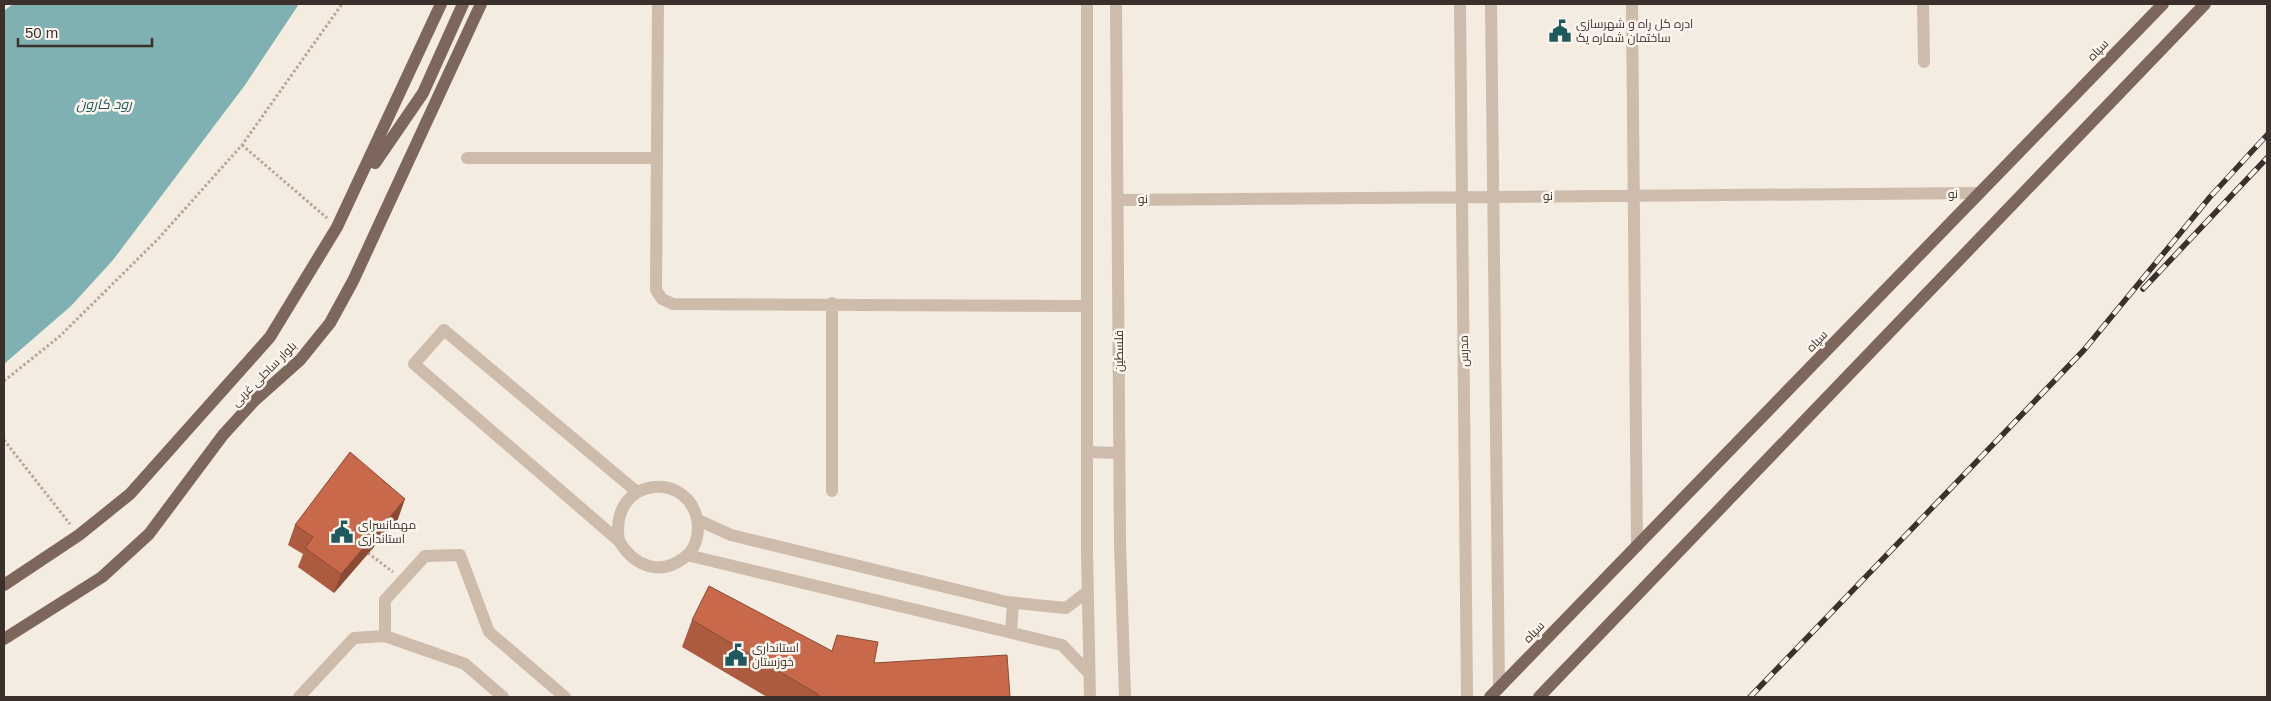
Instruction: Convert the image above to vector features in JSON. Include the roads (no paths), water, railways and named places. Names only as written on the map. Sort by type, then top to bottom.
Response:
[{"type":"main road","name":"بلوار ساحلی غربی","points":[[4,585],[79,535],[130,494],[270,337],[337,227],[441,4]]},
{"type":"main road","points":[[354,192],[423,93],[463,4]]},
{"type":"main road","name":"بلوار ساحلی غربی","points":[[4,639],[102,577],[149,534],[223,435],[254,401],[300,360],[330,323],[353,281],[481,4]]},
{"type":"main road","name":"سپاه","points":[[1494,693],[2161,4]]},
{"type":"main road","points":[[1539,697],[2205,4]]},
{"type":"street","points":[[658,4],[656,290],[662,299],[673,304],[832,303],[1087,306]]},
{"type":"street","points":[[1087,4],[1087,592],[1090,697]]},
{"type":"street","name":"فلسطین","points":[[1116,4],[1119,453],[1125,697]]},
{"type":"street","name":"مدرس","points":[[1460,4],[1467,697]]},
{"type":"street","points":[[1491,4],[1494,693]]},
{"type":"street","points":[[1632,4],[1637,546]]},
{"type":"street","points":[[1924,4],[1924,62]]},
{"type":"street","points":[[467,158],[657,158]]},
{"type":"street","name":"نو","points":[[1118,200],[1979,193]]},
{"type":"street","points":[[832,303],[832,491]]},
{"type":"street","points":[[619,541],[617,527],[619,513],[626,501],[636,492],[648,488],[662,487],[674,490],[685,497],[693,507],[698,520],[695,544],[688,555],[676,564],[663,568],[649,567],[636,562],[626,553],[619,541],[414,364],[444,330],[636,492]]},
{"type":"street","points":[[1087,452],[1119,453]]},
{"type":"street","points":[[698,520],[731,535],[1013,603],[1066,608],[1087,592]]},
{"type":"street","points":[[385,636],[385,600],[425,556],[460,555],[489,632],[565,697]]},
{"type":"street","points":[[688,555],[1062,644],[1089,673]]},
{"type":"street","points":[[1011,632],[1013,603]]},
{"type":"street","points":[[299,697],[354,638],[385,636],[465,664],[504,697]]},
{"type":"water","name":"رود کارون","points":[[13,4],[299,4],[245,85],[113,260],[71,306],[4,364],[4,11]]},
{"type":"railway","points":[[1750,697],[2084,350],[2210,197],[2267,135]]},
{"type":"railway","points":[[2143,289],[2267,158]]},
{"type":"place","name":"ادره کل راه و شهرسازی ساختمان شماره یک","points":[[1560,31]]},
{"type":"place","name":"مهمانسرای استانداری","points":[[342,532]]},
{"type":"place","name":"استانداری خوزستان","points":[[736,655]]}]
